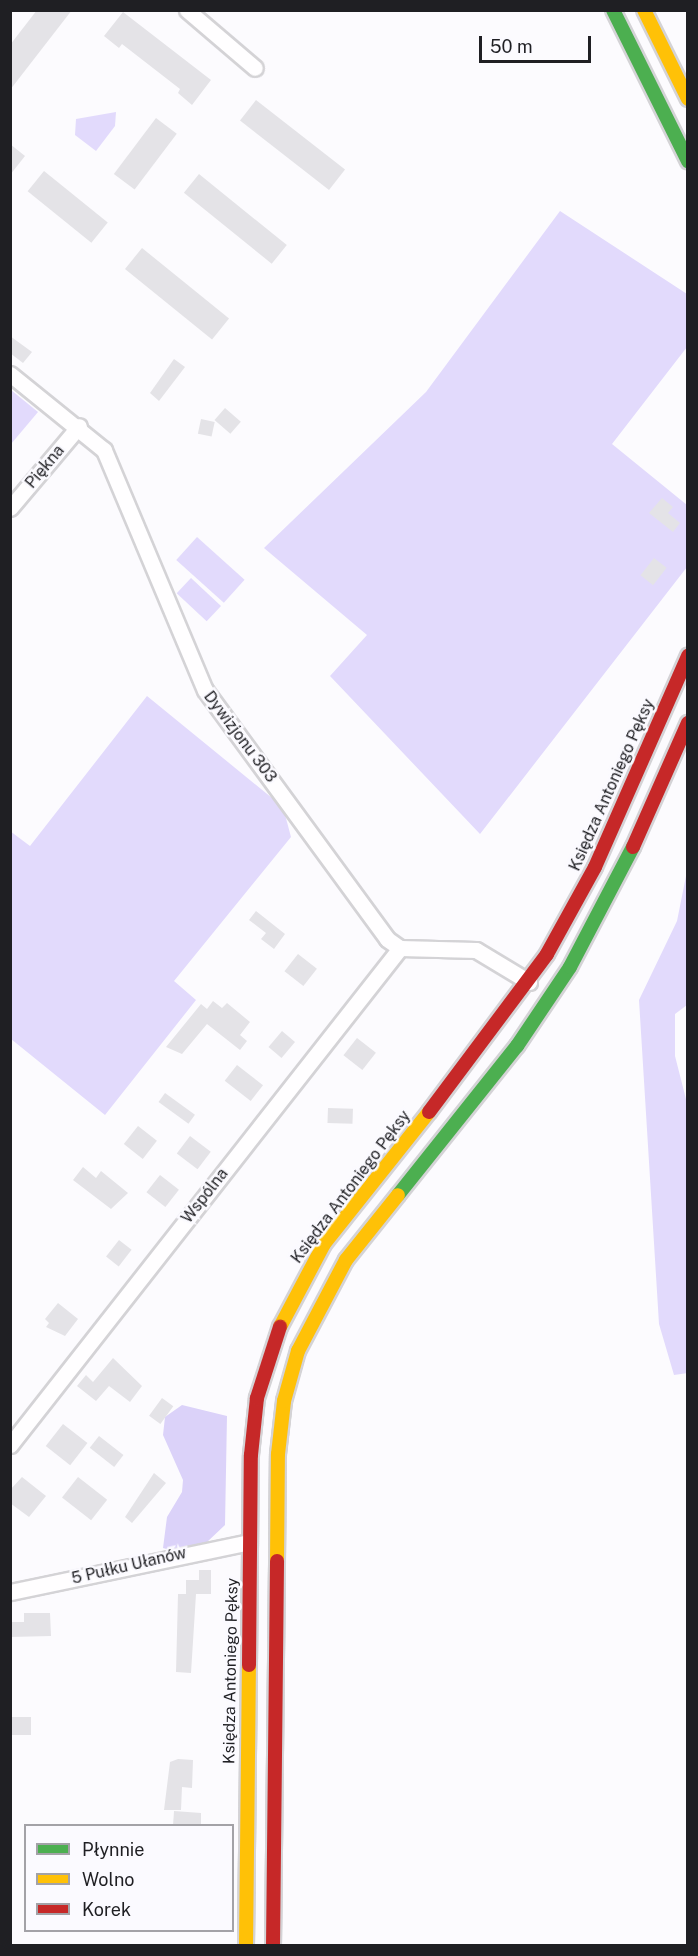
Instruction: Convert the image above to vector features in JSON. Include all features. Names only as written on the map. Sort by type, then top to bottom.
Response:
[{"type":"main road","points":[[613,10],[687,161]]},
{"type":"main road","points":[[644,10],[687,99]]},
{"type":"main road","name":"Księdza Antoniego Pęksy","points":[[246,1946],[249,1542],[257,1398],[270,1348],[298,1286],[324,1244],[529,982],[595,867],[687,656]]},
{"type":"main road","points":[[273,1946],[278,1454],[284,1401],[298,1351],[346,1260],[517,1046],[570,967],[613,891],[687,723]]},
{"type":"street","points":[[187,10],[255,68]]},
{"type":"street","name":"Dywizjonu 303","points":[[10,374],[79,426],[104,450],[205,690],[387,939],[400,948]]},
{"type":"street","name":"Piękna","points":[[10,508],[79,426]]},
{"type":"street","points":[[400,948],[476,950],[529,982]]},
{"type":"street","name":"Wspólna","points":[[10,1445],[400,948]]},
{"type":"street","name":"5 Pułku Ułanów","points":[[10,1592],[249,1542]]},
{"type":"shaded area","points":[[116,112],[115,126],[96,151],[75,135],[76,119]]},
{"type":"shaded area","points":[[560,211],[687,294],[687,347],[612,444],[687,505],[687,567],[480,834],[330,676],[367,635],[264,548],[426,392]]},
{"type":"shaded area","points":[[11,390],[38,412],[11,444]]},
{"type":"shaded area","points":[[197,537],[245,580],[224,603],[176,560]]},
{"type":"shaded area","points":[[191,578],[221,606],[207,621],[177,593]]},
{"type":"shaded area","points":[[147,696],[283,807],[291,837],[174,981],[196,1000],[105,1115],[11,1039],[10,831],[30,846]]},
{"type":"shaded area","points":[[687,871],[687,1005],[675,1014],[675,1056],[688,1107],[688,1373],[674,1375],[659,1324],[639,1000],[677,921]]},
{"type":"shaded area","points":[[182,1405],[227,1416],[225,1525],[206,1543],[170,1550],[163,1548],[167,1517],[182,1492],[183,1480],[163,1435],[165,1417]]},
{"type":"building","points":[[37,10],[72,10],[10,90],[10,45]]},
{"type":"building","points":[[123,12],[211,80],[192,105],[178,93],[180,89],[122,44],[119,48],[104,36]]},
{"type":"building","points":[[256,100],[345,170],[329,190],[240,120]]},
{"type":"building","points":[[156,118],[177,134],[135,190],[114,174]]},
{"type":"building","points":[[10,144],[25,156],[10,175]]},
{"type":"building","points":[[44,171],[108,223],[91,243],[28,191]]},
{"type":"building","points":[[199,174],[287,245],[272,264],[184,193]]},
{"type":"building","points":[[142,248],[229,318],[212,339],[125,269]]},
{"type":"building","points":[[10,336],[32,352],[23,363],[10,353]]},
{"type":"building","points":[[174,359],[185,367],[159,401],[150,393]]},
{"type":"building","points":[[225,408],[241,422],[230,434],[215,420]]},
{"type":"building","points":[[201,419],[215,422],[212,437],[198,434]]},
{"type":"building","points":[[662,498],[673,507],[668,513],[680,523],[673,532],[649,513]]},
{"type":"building","points":[[654,558],[667,568],[653,585],[640,575]]},
{"type":"building","points":[[256,911],[285,934],[274,949],[261,939],[266,933],[249,920]]},
{"type":"building","points":[[298,954],[317,969],[303,986],[284,971]]},
{"type":"building","points":[[213,1001],[222,1008],[227,1003],[250,1022],[240,1035],[247,1041],[240,1050],[207,1024],[182,1054],[166,1047],[201,1004],[207,1009]]},
{"type":"building","points":[[282,1031],[295,1042],[282,1058],[269,1047]]},
{"type":"building","points":[[357,1038],[376,1053],[362,1070],[343,1055]]},
{"type":"building","points":[[237,1065],[263,1085],[251,1101],[225,1081]]},
{"type":"building","points":[[165,1093],[195,1115],[188,1124],[159,1102]]},
{"type":"building","points":[[328,1108],[353,1109],[352,1124],[327,1123]]},
{"type":"building","points":[[138,1126],[157,1141],[143,1159],[124,1144]]},
{"type":"building","points":[[190,1136],[211,1152],[198,1169],[177,1154]]},
{"type":"building","points":[[83,1167],[96,1178],[101,1171],[128,1193],[111,1209],[73,1180]]},
{"type":"building","points":[[160,1175],[179,1190],[165,1207],[146,1192]]},
{"type":"building","points":[[119,1240],[132,1250],[119,1266],[106,1257]]},
{"type":"building","points":[[58,1303],[78,1319],[65,1336],[46,1327],[49,1323],[45,1319]]},
{"type":"building","points":[[113,1358],[142,1386],[130,1402],[109,1386],[96,1401],[77,1386],[86,1375],[93,1382]]},
{"type":"building","points":[[162,1398],[173,1406],[160,1424],[149,1416]]},
{"type":"building","points":[[63,1424],[87,1443],[70,1465],[46,1446]]},
{"type":"building","points":[[99,1436],[123,1455],[114,1467],[90,1448]]},
{"type":"building","points":[[154,1473],[166,1483],[132,1523],[125,1517]]},
{"type":"building","points":[[22,1477],[46,1496],[29,1517],[10,1503],[10,1490]]},
{"type":"building","points":[[78,1477],[107,1500],[91,1520],[62,1497]]},
{"type":"building","points":[[199,1570],[211,1570],[211,1594],[196,1594],[191,1673],[176,1672],[178,1594],[186,1594],[186,1580],[199,1580]]},
{"type":"building","points":[[24,1613],[50,1613],[51,1636],[10,1637],[10,1622],[24,1622]]},
{"type":"building","points":[[10,1717],[31,1717],[31,1735],[10,1735]]},
{"type":"building","points":[[178,1759],[193,1760],[192,1788],[182,1787],[181,1810],[164,1810],[170,1762]]},
{"type":"building","points":[[174,1811],[201,1813],[201,1824],[173,1824]]},
{"type":"traffic: fast","points":[[613,10],[688,161]]},
{"type":"traffic: fast","points":[[398,1195],[517,1046],[570,967],[633,847]]},
{"type":"traffic: slow","points":[[644,10],[688,99]]},
{"type":"traffic: slow","points":[[280,1327],[324,1244],[429,1112]]},
{"type":"traffic: slow","points":[[277,1561],[278,1454],[284,1401],[298,1351],[346,1260],[398,1195]]},
{"type":"traffic: slow","points":[[246,1946],[249,1665]]},
{"type":"traffic: jam","points":[[429,1112],[547,954],[595,867],[688,656]]},
{"type":"traffic: jam","points":[[633,847],[688,723]]},
{"type":"traffic: jam","points":[[249,1665],[251,1455],[257,1398],[280,1327]]},
{"type":"traffic: jam","points":[[273,1946],[277,1561]]}]
